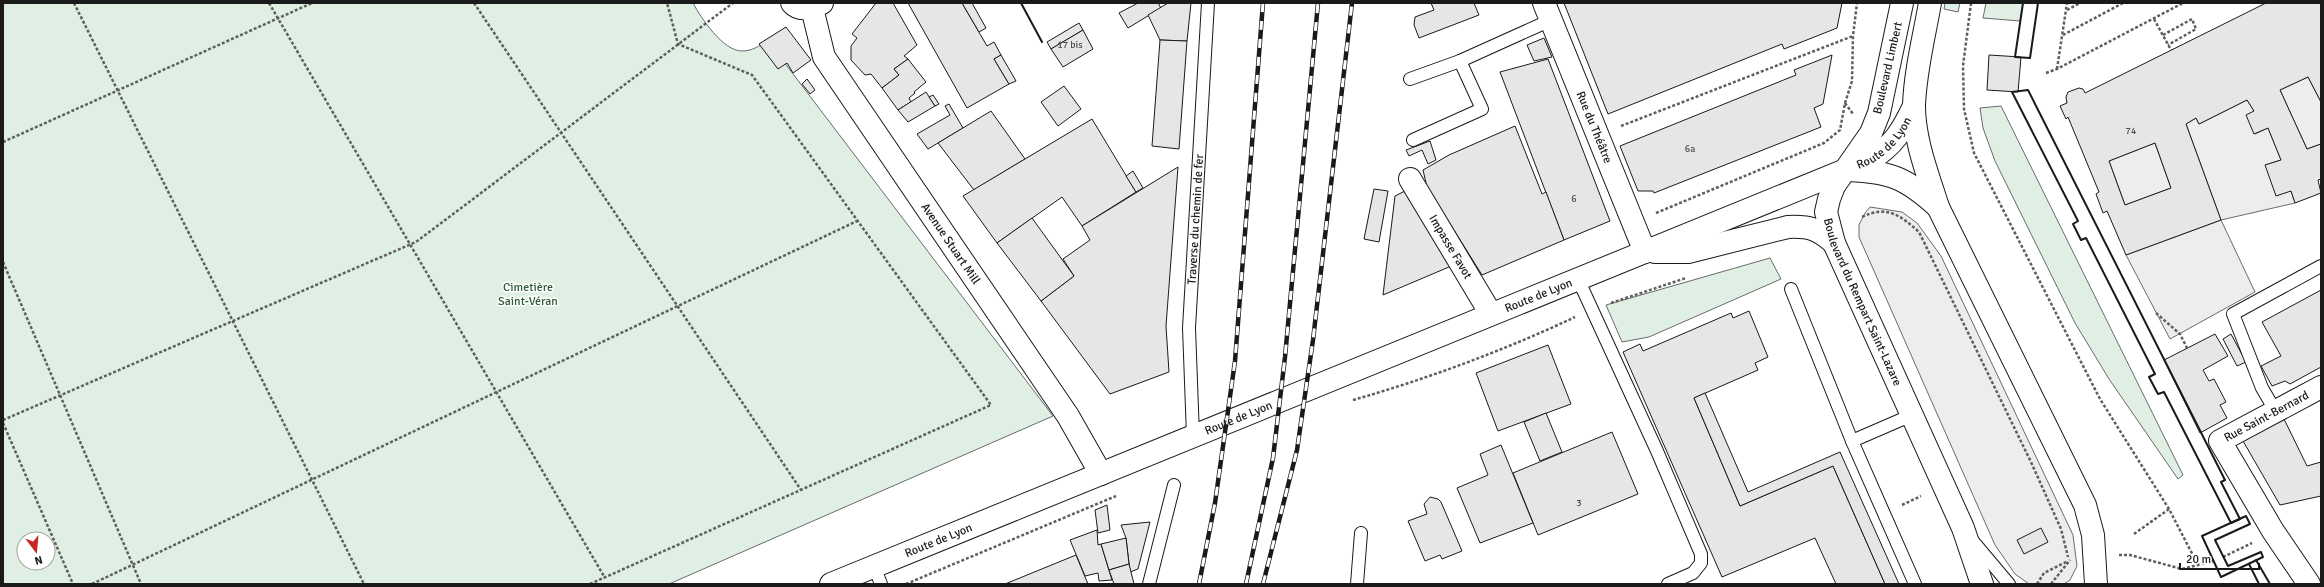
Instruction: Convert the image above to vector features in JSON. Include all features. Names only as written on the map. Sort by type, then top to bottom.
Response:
[{"type":"main road","name":"Boulevard Limbert","points":[[1871,133],[1884,94],[1902,3]]},
{"type":"main road","points":[[1930,3],[1919,64],[1914,106],[1917,133],[1923,158],[1938,207],[2085,505],[2093,535],[2096,583]]},
{"type":"main road","name":"Avenue Stuart Mill","points":[[808,5],[824,57],[1068,416],[1101,474]]},
{"type":"main road","name":"Rue du Théâtre","points":[[1548,11],[1645,252]]},
{"type":"main road","name":"Route de Lyon","points":[[831,584],[877,575],[1101,474],[1870,160],[1888,149],[1902,132],[1914,106]]},
{"type":"main road","name":"Route de Lyon","points":[[1845,170],[1871,133]]},
{"type":"main road","points":[[1845,170],[1873,172],[1901,178],[1938,207]]},
{"type":"main road","name":"Boulevard du Rempart Saint-Lazare","points":[[1845,170],[1834,186],[1826,212],[1834,243],[1963,528],[1982,584]]},
{"type":"main road","name":"Impasse Favot","points":[[1410,179],[1491,314]]},
{"type":"main road","name":"Route de Lyon","points":[[1645,252],[1688,252],[1765,231],[1794,226],[1805,226],[1821,232],[1834,243]]},
{"type":"main road","name":"Rue Saint-Bernard","points":[[2274,532],[2220,440],[2276,412],[2321,387]]},
{"type":"main road","points":[[2274,532],[2310,584]]},
{"type":"main road","name":"Boulevard du Rempart Saint-Lazare","points":[[1972,554],[1991,584]]},
{"type":"lane","name":"Traverse du chemin de fer","points":[[1193,436],[1189,328],[1208,3]]},
{"type":"lane","points":[[1410,79],[1460,61],[1548,11]]},
{"type":"lane","points":[[1413,140],[1482,109],[1460,61]]},
{"type":"lane","points":[[2276,412],[2262,388],[2233,314],[2321,266]]},
{"type":"lane","points":[[1578,279],[1657,451],[1701,554],[1701,563],[1693,573],[1668,584]]},
{"type":"lane","points":[[1791,288],[1852,442],[1915,584]]},
{"type":"lane","points":[[1852,442],[1912,415]]},
{"type":"lane","points":[[1149,584],[1174,486]]},
{"type":"lane","name":"Boulevard du Rempart Saint-Lazare","points":[[1963,528],[2009,584]]},
{"type":"lane","points":[[1358,584],[1361,532]]},
{"type":"path","points":[[74,3],[364,584]]},
{"type":"path","points":[[269,3],[605,578]]},
{"type":"path","points":[[3,142],[312,3]]},
{"type":"path","points":[[474,3],[801,490]]},
{"type":"path","points":[[667,3],[678,44]]},
{"type":"path","points":[[3,420],[410,244],[733,3]]},
{"type":"path","points":[[1633,222],[1824,143],[1840,130],[1845,103],[1852,82],[1853,36],[1857,3]]},
{"type":"path","points":[[1971,3],[1963,66],[1964,109],[1974,153],[2100,399],[2169,509],[2198,565]]},
{"type":"path","points":[[2057,69],[2068,3]]},
{"type":"path","points":[[2066,10],[2080,3]]},
{"type":"path","points":[[2063,35],[2123,3]]},
{"type":"path","points":[[2046,73],[2057,69],[2183,3]]},
{"type":"path","points":[[2154,19],[2171,50]]},
{"type":"path","points":[[2163,35],[2192,19],[2196,29],[2168,44]]},
{"type":"path","points":[[1598,135],[1853,36]]},
{"type":"path","points":[[590,584],[991,405],[752,75],[678,44]]},
{"type":"path","points":[[1845,103],[1853,114]]},
{"type":"path","points":[[1862,217],[1876,211],[1890,213],[1901,216],[1919,232],[2031,462],[2061,529],[2069,561],[2073,563]]},
{"type":"path","points":[[92,584],[857,221]]},
{"type":"path","points":[[3,262],[141,584]]},
{"type":"path","points":[[2156,313],[2180,334],[2187,348]]},
{"type":"path","points":[[3,423],[73,584]]},
{"type":"path","points":[[1884,514],[1922,495]]},
{"type":"path","points":[[2134,534],[2169,509]]},
{"type":"path","points":[[2223,557],[2274,532]]},
{"type":"path","points":[[2130,555],[2182,569],[2214,561]]},
{"type":"path","points":[[2052,584],[2072,556]]},
{"type":"path","points":[[2037,584],[2044,573],[2069,561]]},
{"type":"green space","name":"Cimetière Saint-Véran","points":[[3,3],[693,3],[713,33],[727,46],[735,50],[742,51],[755,48],[768,41],[1053,416],[669,584],[3,584]]},
{"type":"green space","points":[[1945,3],[1960,3],[1958,12],[1944,9]]},
{"type":"green space","points":[[1986,3],[2023,3],[2020,21],[1983,18]]},
{"type":"green space","points":[[2001,106],[2183,475],[2178,479],[2109,379],[2075,323],[1995,161],[1983,128],[1980,108]]},
{"type":"green space","points":[[1770,258],[1781,279],[1649,337],[1622,342],[1606,305]]},
{"type":"shaded area","points":[[2308,77],[2321,102],[2321,144],[2307,149],[2280,90]]},
{"type":"shaded area","points":[[2247,100],[2254,111],[2255,134],[2268,128],[2281,160],[2265,165],[2291,191],[2295,203],[2221,220],[2186,124],[2196,118],[2199,124]]},
{"type":"shaded area","points":[[2155,143],[2171,188],[2125,205],[2109,161]]},
{"type":"shaded area","points":[[1870,207],[1902,212],[1917,223],[1941,256],[2073,535],[2077,566],[2070,580],[2064,584],[2029,584],[2015,574],[1995,545],[1859,237],[1859,225]]},
{"type":"shaded area","points":[[2221,220],[2255,292],[2170,339],[2126,255]]},
{"type":"building","points":[[876,3],[893,3],[917,45],[904,56],[908,59],[894,69],[899,75],[882,88],[871,74],[865,75],[851,60],[851,46],[857,38],[852,34]]},
{"type":"building","points":[[908,3],[962,3],[987,46],[994,42],[1001,55],[994,59],[1009,84],[967,108]]},
{"type":"building","points":[[962,3],[972,3],[986,28],[979,32]]},
{"type":"building","points":[[1138,3],[1158,3],[1161,8],[1128,28],[1119,13]]},
{"type":"building","points":[[1168,3],[1191,3],[1187,41],[1160,40],[1148,15]]},
{"type":"building","points":[[1431,3],[1474,3],[1479,15],[1419,38],[1414,25],[1415,17],[1434,10]]},
{"type":"building","points":[[1564,3],[1842,3],[1837,28],[1784,49],[1782,44],[1608,114]]},
{"type":"building","points":[[2266,3],[2321,3],[2321,102],[2308,77],[2280,90],[2307,149],[2321,144],[2321,179],[2318,180],[2321,193],[2295,203],[2291,191],[2276,196],[2265,165],[2281,160],[2268,128],[2254,134],[2246,115],[2254,111],[2247,100],[2199,124],[2196,118],[2186,124],[2221,220],[2126,255],[2107,211],[2103,213],[2096,194],[2099,192],[2068,117],[2066,119],[2060,106],[2067,103],[2066,97],[2068,92],[2079,88],[2083,89],[2085,93]],"holes":[[[2155,143],[2171,188],[2125,205],[2109,161]]]},
{"type":"building","points":[[1079,23],[1083,30],[1051,49],[1047,42]]},
{"type":"building","points":[[786,27],[811,60],[793,73],[787,63],[778,69],[759,44]]},
{"type":"building","points":[[1083,30],[1093,49],[1063,67],[1051,49]]},
{"type":"building","points":[[1544,38],[1552,57],[1534,61],[1527,45]]},
{"type":"building","points":[[1160,40],[1187,41],[1179,149],[1152,146]]},
{"type":"building","points":[[1001,55],[1016,81],[1009,84],[994,59]]},
{"type":"building","points":[[1832,55],[1823,104],[1814,108],[1821,127],[1654,193],[1653,191],[1638,191],[1620,146],[1796,75],[1794,70]]},
{"type":"building","points":[[1989,55],[2021,57],[2018,92],[1987,90]]},
{"type":"building","points":[[908,59],[926,82],[909,98],[911,102],[898,110],[882,88],[899,75],[894,69]]},
{"type":"building","points":[[1548,59],[1610,221],[1564,240],[1500,72]]},
{"type":"building","points":[[807,79],[815,90],[810,94],[802,84]]},
{"type":"building","points":[[1064,86],[1081,109],[1058,126],[1041,102]]},
{"type":"building","points":[[926,92],[935,106],[908,122],[898,110]]},
{"type":"building","points":[[933,95],[939,104],[935,106],[929,97]]},
{"type":"building","points":[[949,104],[963,128],[928,149],[917,134],[950,115],[945,106]]},
{"type":"building","points":[[991,111],[1025,159],[974,190],[938,143]]},
{"type":"building","points":[[1092,119],[1136,192],[1082,226],[1062,197],[997,243],[963,196]]},
{"type":"building","points":[[1515,126],[1542,194],[1546,192],[1564,240],[1482,275],[1427,187],[1423,170],[1449,155]]},
{"type":"building","points":[[1430,141],[1436,160],[1428,164],[1422,150],[1409,156],[1406,150]]},
{"type":"building","points":[[1178,167],[1166,326],[1169,372],[1110,394],[1041,301],[1074,276],[1063,259],[1090,240],[1082,226]]},
{"type":"building","points":[[1133,171],[1143,188],[1136,192],[1126,176]]},
{"type":"building","points":[[1374,189],[1388,191],[1379,242],[1364,239]]},
{"type":"building","points":[[1409,189],[1456,264],[1383,295],[1395,196]]},
{"type":"building","points":[[1032,218],[1074,276],[1041,301],[997,243]]},
{"type":"building","points":[[2321,290],[2321,367],[2290,384],[2285,381],[2272,386],[2261,366],[2281,356],[2262,322]]},
{"type":"building","points":[[1749,311],[1768,357],[1755,363],[1758,370],[1694,398],[1740,506],[1833,466],[1885,584],[1836,584],[1815,538],[1722,577],[1623,352],[1640,344],[1643,351],[1731,313],[1733,318]]},
{"type":"building","points":[[2215,334],[2228,356],[2203,370],[2209,381],[2214,379],[2226,402],[2220,405],[2227,418],[2200,433],[2164,360]]},
{"type":"building","points":[[2231,334],[2246,362],[2237,366],[2223,339]]},
{"type":"building","points":[[1548,345],[1571,404],[1498,431],[1476,373]]},
{"type":"building","points":[[1705,393],[1748,492],[1840,452],[1899,584],[1885,584],[1833,466],[1740,506],[1694,398]]},
{"type":"building","points":[[1546,413],[1562,452],[1540,461],[1524,422]]},
{"type":"building","points":[[2284,419],[2307,466],[2321,462],[2321,496],[2280,505],[2243,441]]},
{"type":"building","points":[[1612,432],[1638,494],[1538,535],[1513,473]]},
{"type":"building","points":[[1501,445],[1533,523],[1480,543],[1457,488],[1488,475],[1480,454]]},
{"type":"building","points":[[1430,497],[1438,499],[1441,502],[1462,551],[1442,559],[1440,555],[1425,561],[1408,521],[1427,514],[1424,504]]},
{"type":"building","points":[[1107,505],[1110,530],[1098,533],[1095,510]]},
{"type":"building","points":[[1150,522],[1138,569],[1130,572],[1126,538],[1121,525]]},
{"type":"building","points":[[2041,528],[2048,542],[2024,554],[2017,540]]},
{"type":"building","points":[[1097,530],[1098,545],[1101,544],[1112,580],[1099,581],[1098,573],[1085,576],[1070,540]]},
{"type":"building","points":[[1126,538],[1129,564],[1109,570],[1101,544]]},
{"type":"building","points":[[1076,555],[1088,584],[1005,584]]},
{"type":"building","points":[[1129,564],[1134,584],[1114,584],[1109,570]]},
{"type":"railway","points":[[1199,584],[1215,503],[1235,361],[1263,3]]},
{"type":"railway","points":[[1246,584],[1273,458],[1285,357],[1318,3]]},
{"type":"railway","points":[[1263,584],[1297,450],[1313,340],[1352,3]]},
{"type":"wall","points":[[1021,3],[1042,42]]},
{"type":"wall","points":[[2023,3],[2015,57],[2030,58],[2038,3]]},
{"type":"wall","points":[[2028,90],[2225,480],[2221,482],[2240,519],[2231,523],[2164,392],[2158,394],[2149,377],[2155,374],[2086,238],[2081,240],[2073,224],[2078,221],[2012,92],[2028,90]]},
{"type":"wall","points":[[2246,516],[2250,524],[2215,540],[2228,566],[2261,552],[2263,557],[2221,577],[2202,536],[2246,516]]},
{"type":"wall","points":[[2256,560],[2270,584]]},
{"type":"wall","points":[[2249,564],[2259,584]]}]
